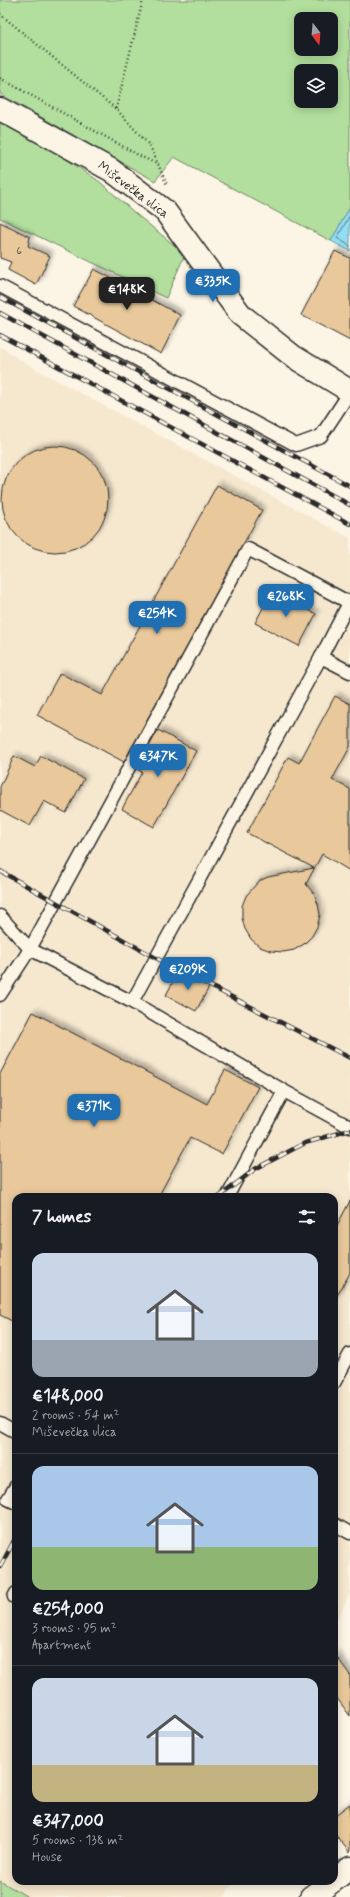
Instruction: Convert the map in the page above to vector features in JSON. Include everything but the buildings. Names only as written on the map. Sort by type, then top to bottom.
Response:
[{"type":"street","name":"Miševečka ulica","points":[[0,109],[111,170],[165,211],[241,315],[294,357],[350,392]]},
{"type":"street","points":[[338,1876],[350,1868]]},
{"type":"street","points":[[311,1897],[327,1885]]},
{"type":"lane","points":[[0,286],[296,445],[321,436],[350,392]]},
{"type":"lane","points":[[0,995],[30,949],[248,549],[350,602],[132,1002]]},
{"type":"lane","points":[[321,657],[350,672]]},
{"type":"lane","points":[[0,916],[30,949],[132,1002],[284,1091],[350,1127]]},
{"type":"lane","points":[[229,1193],[284,1091]]},
{"type":"lane","points":[[338,1376],[350,1354]]},
{"type":"lane","points":[[0,1423],[12,1430]]},
{"type":"lane","points":[[12,1492],[8,1499],[12,1501]]},
{"type":"lane","points":[[338,1526],[350,1533]]},
{"type":"path","points":[[116,109],[143,0]]},
{"type":"path","points":[[0,14],[116,109],[150,146],[167,181],[165,211]]},
{"type":"path","points":[[0,78],[140,156],[159,165]]},
{"type":"shaded area","points":[[0,347],[34,368],[350,538],[350,1593],[338,1618],[338,1193],[12,1193],[12,1885],[232,1885],[225,1897],[28,1897],[0,1881]]},
{"type":"green space","points":[[0,0],[350,0],[350,207],[331,241],[174,157],[155,181],[0,94]]},
{"type":"green space","points":[[0,117],[18,126],[100,182],[185,254],[166,298],[0,218]]},
{"type":"green space","points":[[0,1881],[28,1897],[0,1897]]},
{"type":"water","points":[[350,207],[350,251],[331,241]]},
{"type":"railway","points":[[0,297],[350,486]]},
{"type":"railway","points":[[0,313],[350,505]]},
{"type":"railway","points":[[0,335],[350,524]]},
{"type":"railway","points":[[0,871],[156,958],[350,1058]]},
{"type":"railway","points":[[224,1193],[255,1169],[305,1143],[350,1130]]},
{"type":"railway","points":[[0,1567],[12,1544]]}]
